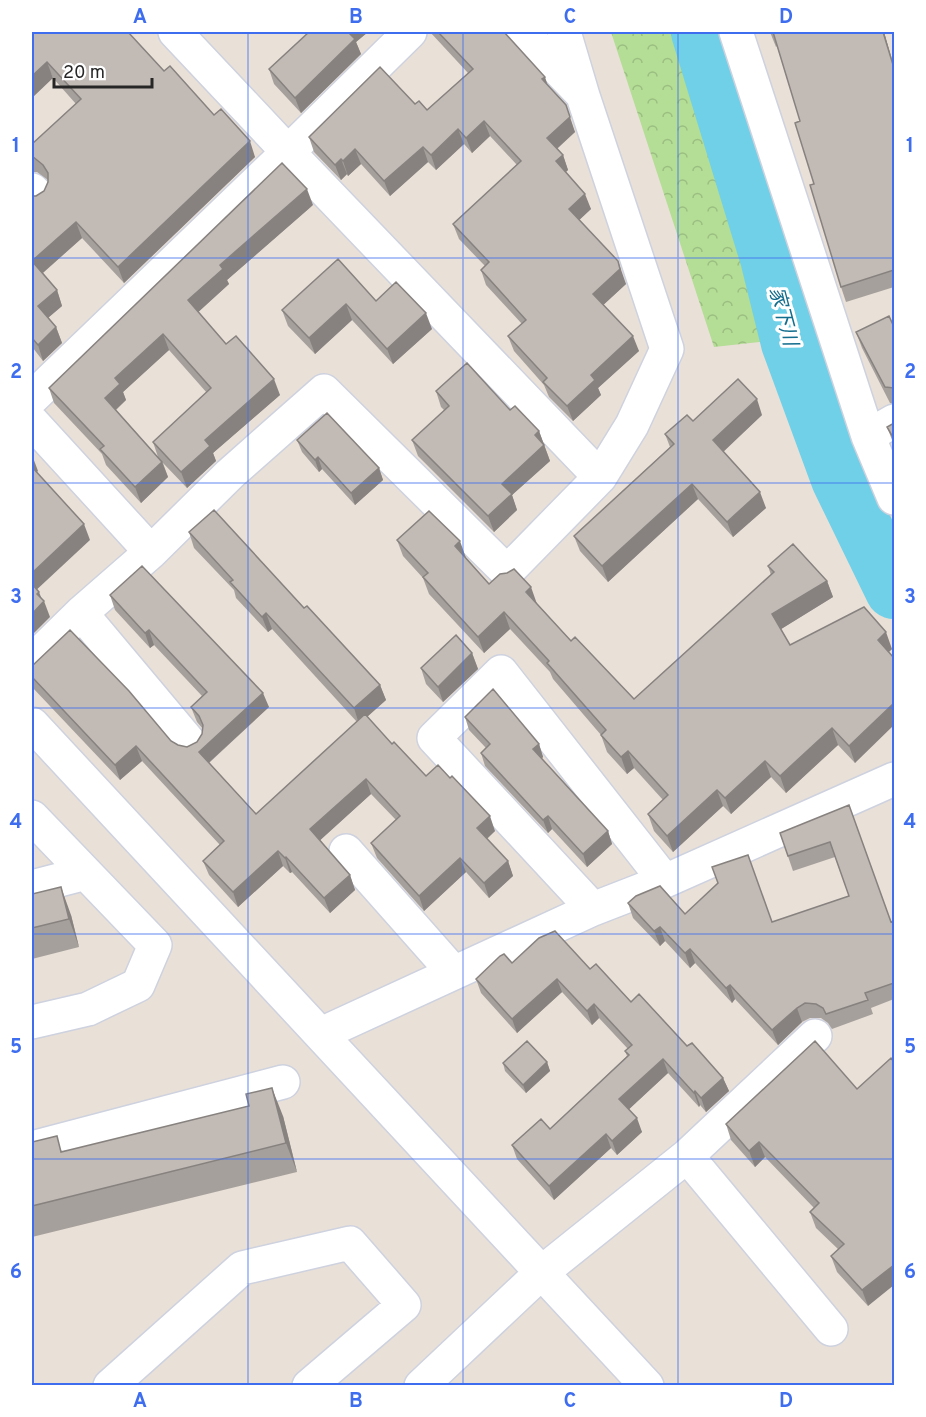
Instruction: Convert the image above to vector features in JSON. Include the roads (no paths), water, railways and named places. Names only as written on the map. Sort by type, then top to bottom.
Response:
[{"type":"street","points":[[176,32],[600,477]]},
{"type":"street","points":[[32,398],[410,32]]},
{"type":"street","points":[[522,32],[583,96]]},
{"type":"street","points":[[32,661],[151,552],[230,474],[324,392],[507,572],[600,477],[632,425],[667,349],[564,32]]},
{"type":"street","points":[[736,32],[881,429],[894,498]]},
{"type":"street","points":[[32,422],[151,552]]},
{"type":"street","points":[[81,614],[190,743]]},
{"type":"street","points":[[592,909],[434,738],[501,672],[665,881]]},
{"type":"street","points":[[32,724],[646,1386]]},
{"type":"street","points":[[321,1034],[592,909],[665,881],[894,778]]},
{"type":"street","points":[[32,817],[155,945],[138,985],[88,1010],[32,1022]]},
{"type":"street","points":[[345,851],[454,973]]},
{"type":"street","points":[[32,887],[86,873]]},
{"type":"street","points":[[421,1386],[542,1273],[687,1156],[815,1036]]},
{"type":"street","points":[[32,1148],[283,1082]]},
{"type":"street","points":[[687,1156],[831,1329]]},
{"type":"street","points":[[110,1386],[242,1268],[350,1243],[404,1305],[309,1386]]},
{"type":"waterway","name":"家下川","points":[[700,32],[769,258],[790,343],[840,479],[894,590]]}]
